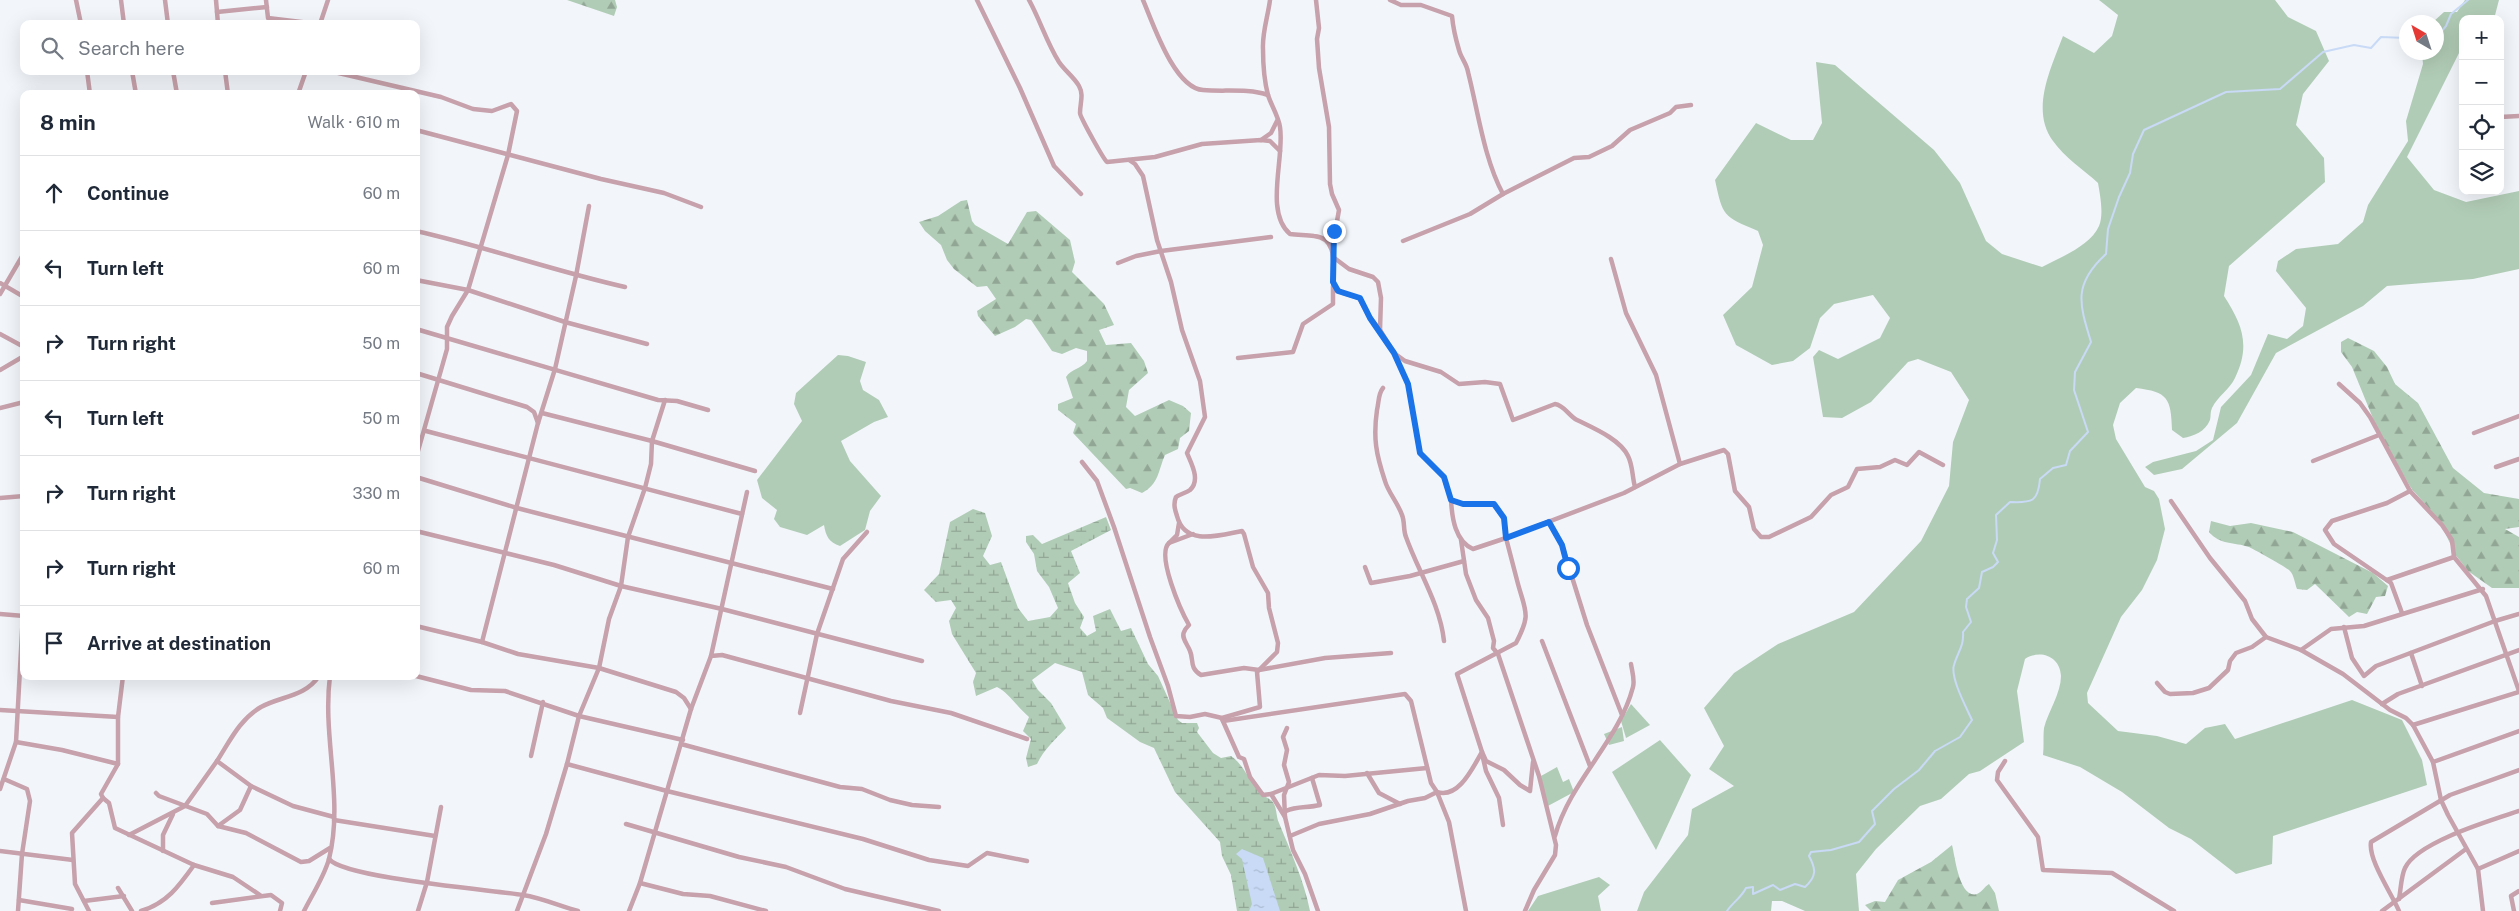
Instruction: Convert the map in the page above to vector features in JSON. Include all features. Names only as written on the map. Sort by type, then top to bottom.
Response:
[{"type":"street","points":[[76,0],[80,20]]},
{"type":"street","points":[[121,0],[124,20]]},
{"type":"street","points":[[165,0],[168,20]]},
{"type":"street","points":[[216,0],[218,20]]},
{"type":"street","points":[[266,0],[268,18],[285,20]]},
{"type":"street","points":[[320,20],[328,0]]},
{"type":"street","points":[[977,0],[1020,88],[1054,166],[1081,194]]},
{"type":"street","points":[[1029,0],[1060,63],[1079,86],[1082,95],[1080,114],[1083,124],[1094,137],[1102,159],[1106,162],[1155,157],[1202,144],[1261,140],[1270,141],[1281,152]]},
{"type":"street","points":[[1143,0],[1173,67],[1191,85],[1200,90],[1250,91],[1268,95]]},
{"type":"street","points":[[1270,0],[1262,46],[1268,95],[1278,119],[1281,152],[1277,192],[1282,224],[1290,234],[1322,238],[1332,250]]},
{"type":"street","points":[[1238,358],[1293,352],[1304,324],[1333,304],[1332,250],[1339,210],[1330,184],[1329,127],[1324,110],[1319,68],[1317,39],[1319,28],[1316,0]]},
{"type":"street","points":[[1390,0],[1401,5],[1421,5],[1452,16],[1459,50],[1468,71],[1470,86],[1476,102],[1494,176],[1503,194]]},
{"type":"street","points":[[217,12],[267,7]]},
{"type":"street","points":[[88,75],[89,90]]},
{"type":"street","points":[[133,75],[135,90]]},
{"type":"street","points":[[174,75],[175,90]]},
{"type":"street","points":[[226,75],[227,90]]},
{"type":"street","points":[[299,90],[305,75]]},
{"type":"street","points":[[346,75],[405,90]]},
{"type":"street","points":[[420,94],[441,97],[473,110],[492,111],[508,104],[514,105],[517,111],[508,155],[468,290],[452,316],[446,337],[447,349],[431,398],[426,431],[420,447]]},
{"type":"street","points":[[1403,241],[1470,214],[1503,194],[1574,158],[1589,156],[1612,146],[1630,130],[1676,107],[1690,105]]},
{"type":"street","points":[[2504,117],[2519,116]]},
{"type":"street","points":[[1261,140],[1276,126],[1278,119]]},
{"type":"street","points":[[420,131],[508,155],[664,193],[701,207]]},
{"type":"street","points":[[1129,160],[1135,164],[1143,176],[1182,330],[1197,369],[1205,417],[1186,452],[1195,475],[1195,483],[1188,491],[1180,494],[1174,500],[1178,523],[1177,535],[1169,543],[1165,551],[1173,589],[1189,625],[1184,632],[1184,638],[1191,652],[1191,663],[1196,672],[1201,675],[1244,668],[1259,670],[1325,658],[1382,656],[1391,653]]},
{"type":"street","points":[[482,642],[538,423],[555,369],[576,276],[589,206]]},
{"type":"street","points":[[420,232],[480,246],[576,276],[625,287]]},
{"type":"street","points":[[1118,263],[1136,256],[1161,251],[1271,237]]},
{"type":"street","points":[[1333,257],[1349,269],[1373,277],[1378,282],[1381,298],[1380,330]]},
{"type":"street","points":[[0,294],[2,284],[20,259]]},
{"type":"street","points":[[1611,259],[1626,312],[1656,375],[1680,464]]},
{"type":"street","points":[[420,281],[468,290],[565,322],[647,344]]},
{"type":"street","points":[[1333,282],[1338,291],[1360,298],[1370,318],[1394,353],[1408,384],[1420,453],[1444,477],[1451,500],[1452,518],[1460,539],[1466,574],[1474,595],[1492,629],[1494,652],[1498,654],[1533,758],[1554,838],[1554,854],[1534,890],[1525,911]]},
{"type":"street","points":[[2,284],[20,294]]},
{"type":"street","points":[[420,330],[665,400],[708,410]]},
{"type":"street","points":[[0,334],[20,345]]},
{"type":"street","points":[[1394,353],[1405,361],[1441,372],[1459,384],[1486,382],[1500,384],[1513,420],[1560,405],[1570,415],[1592,426],[1623,448],[1631,464],[1635,486]]},
{"type":"street","points":[[0,370],[20,358]]},
{"type":"street","points":[[420,374],[527,407],[534,412],[538,423]]},
{"type":"street","points":[[2339,384],[2360,402],[2410,491],[2452,540],[2454,557],[2482,590],[2495,620],[2519,692],[2413,725]]},
{"type":"street","points":[[1383,388],[1376,417],[1374,445],[1385,482],[1402,512],[1406,538],[1442,623],[1444,641]]},
{"type":"street","points":[[517,911],[525,896],[568,764],[579,716],[599,668],[609,619],[621,586],[628,537],[645,488],[651,464],[652,441],[665,400]]},
{"type":"street","points":[[0,408],[20,403]]},
{"type":"street","points":[[542,413],[652,441],[754,471]]},
{"type":"street","points":[[2474,433],[2519,416]]},
{"type":"street","points":[[426,431],[742,514]]},
{"type":"street","points":[[2313,461],[2379,435]]},
{"type":"street","points":[[1460,539],[1466,546],[1473,549],[1506,538],[1593,506],[1680,464],[1724,450],[1728,454],[1736,491],[1749,507],[1754,529],[1761,537],[1765,538],[1811,517],[1831,495],[1848,487],[1857,469],[1880,467],[1894,460],[1907,465],[1919,452],[1943,465]]},
{"type":"street","points":[[2496,467],[2519,459]]},
{"type":"street","points":[[1082,462],[1097,482],[1114,526],[1168,686],[1176,716],[1190,717],[1205,714],[1223,719],[1405,694],[1411,701],[1430,782],[1437,792],[1449,822],[1466,911]]},
{"type":"street","points":[[420,478],[517,508],[833,589]]},
{"type":"street","points":[[2402,613],[2394,587],[2388,580],[2334,544],[2325,530],[2332,521],[2387,503],[2410,491]]},
{"type":"street","points":[[629,911],[640,883],[691,709],[711,656],[747,492]]},
{"type":"street","points":[[0,498],[20,496]]},
{"type":"street","points":[[1451,500],[1463,504],[1494,504],[1504,518],[1506,538],[1526,604],[1526,616],[1516,643],[1457,674],[1482,752],[1486,771],[1499,798],[1503,825]]},
{"type":"street","points":[[2171,501],[2210,558],[2245,601],[2255,624],[2266,638],[2301,650],[2357,683],[2382,704],[2406,718],[2413,725],[2433,762],[2441,800],[2478,869],[2483,911]]},
{"type":"street","points":[[1549,522],[1562,545],[1588,625],[1622,715]]},
{"type":"street","points":[[1178,523],[1202,538],[1242,531],[1253,567],[1268,593],[1269,608],[1278,643],[1277,652],[1259,670],[1256,676],[1260,707],[1223,719]]},
{"type":"street","points":[[420,532],[554,565],[621,586],[722,609],[922,660]]},
{"type":"street","points":[[800,713],[806,677],[817,634],[843,560],[867,532]]},
{"type":"street","points":[[1169,543],[1193,534]]},
{"type":"street","points":[[2388,580],[2454,557]]},
{"type":"street","points":[[1365,567],[1371,584],[1404,578],[1464,561]]},
{"type":"street","points":[[2301,650],[2324,632],[2344,627],[2364,626],[2482,590]]},
{"type":"street","points":[[0,614],[20,616]]},
{"type":"street","points":[[2357,683],[2376,666],[2495,620],[2519,614]]},
{"type":"street","points":[[420,627],[482,642],[518,654],[599,668],[676,692],[684,698],[691,709]]},
{"type":"street","points":[[2344,627],[2352,658],[2364,676]]},
{"type":"street","points":[[2157,683],[2165,692],[2177,694],[2193,693],[2209,688],[2228,670],[2230,661],[2236,652],[2252,647],[2266,638]]},
{"type":"street","points":[[1542,641],[1590,766]]},
{"type":"street","points":[[2382,704],[2394,696],[2519,650]]},
{"type":"street","points":[[2411,653],[2422,686]]},
{"type":"street","points":[[711,656],[722,655],[891,701],[951,713],[1027,739]]},
{"type":"street","points":[[1554,838],[1561,818],[1590,766],[1622,715],[1634,685],[1631,664]]},
{"type":"street","points":[[420,677],[471,690],[505,691],[543,702],[579,716],[682,742],[840,787],[862,789],[890,800],[939,807]]},
{"type":"street","points":[[0,789],[16,742],[16,710],[20,679]]},
{"type":"street","points":[[123,680],[118,717],[118,764],[101,794],[109,804],[113,826],[163,852],[194,865],[233,877],[260,895]]},
{"type":"street","points":[[129,835],[173,814],[185,806],[217,762],[231,735],[260,708],[303,691],[312,686],[316,680]]},
{"type":"street","points":[[304,911],[329,859],[334,818],[328,716],[330,680]]},
{"type":"street","points":[[531,756],[543,702]]},
{"type":"street","points":[[0,710],[118,717]]},
{"type":"street","points":[[1223,719],[1250,777],[1262,795],[1271,794],[1319,776],[1427,768]]},
{"type":"street","points":[[1285,817],[1286,788],[1289,782],[1284,765],[1287,747],[1283,737],[1286,728]]},
{"type":"street","points":[[2433,762],[2519,731]]},
{"type":"street","points":[[16,742],[62,750],[118,764]]},
{"type":"street","points":[[1482,752],[1486,761],[1504,770],[1520,785],[1530,791],[1533,758]]},
{"type":"street","points":[[1290,836],[1319,824],[1370,814],[1425,798],[1437,792],[1444,793],[1464,782],[1482,752]]},
{"type":"street","points":[[2005,761],[1998,772],[1997,780],[2038,837],[2043,870],[2112,873],[2174,911]]},
{"type":"street","points":[[217,762],[251,786],[293,806],[334,818],[435,836]]},
{"type":"street","points":[[568,764],[667,791],[862,839],[929,860],[968,866],[987,853],[1027,861]]},
{"type":"street","points":[[2399,911],[2397,900],[2380,875],[2370,842],[2456,792],[2519,770]]},
{"type":"street","points":[[1367,773],[1379,793],[1400,804]]},
{"type":"street","points":[[1286,811],[1294,808],[1304,809],[1320,805],[1312,778]]},
{"type":"street","points":[[4,779],[27,790],[30,801],[22,854],[18,911]]},
{"type":"street","points":[[218,826],[240,810],[251,786]]},
{"type":"street","points":[[156,793],[159,796],[207,814],[218,826],[246,833],[301,862],[309,861],[330,848]]},
{"type":"street","points":[[1271,794],[1285,817],[1293,850],[1305,874],[1318,911]]},
{"type":"street","points":[[89,911],[75,884],[72,837],[74,828],[103,798]]},
{"type":"street","points":[[418,911],[427,882],[441,808]]},
{"type":"street","points":[[2397,900],[2405,868],[2428,847],[2457,833],[2519,810]]},
{"type":"street","points":[[163,852],[162,835],[173,814]]},
{"type":"street","points":[[626,824],[739,856],[786,867],[845,889],[938,911]]},
{"type":"street","points":[[2382,911],[2466,849]]},
{"type":"street","points":[[0,851],[73,860]]},
{"type":"street","points":[[2478,869],[2519,851]]},
{"type":"street","points":[[329,859],[338,867],[525,896],[578,911]]},
{"type":"street","points":[[141,911],[155,907],[167,899],[194,865]]},
{"type":"street","points":[[640,883],[684,894],[710,896],[766,911]]},
{"type":"street","points":[[118,888],[132,911]]},
{"type":"street","points":[[2514,911],[2511,896],[2519,891]]},
{"type":"street","points":[[212,903],[240,901],[260,895],[271,895],[282,903],[280,911]]},
{"type":"street","points":[[84,902],[124,896]]},
{"type":"street","points":[[19,900],[72,909]]},
{"type":"green space","points":[[567,0],[615,0],[617,7],[614,16]]},
{"type":"green space","points":[[2099,0],[2275,0],[2288,17],[2316,31],[2329,61],[2303,94],[2296,125],[2324,158],[2325,182],[2229,266],[2224,296],[2240,326],[2243,355],[2233,382],[2212,408],[2208,424],[2199,433],[2183,438],[2172,430],[2169,404],[2166,398],[2161,395],[2136,388],[2120,403],[2113,425],[2116,439],[2145,487],[2154,491],[2159,499],[2165,529],[2157,560],[2142,590],[2121,617],[2087,693],[2088,703],[2118,731],[2157,736],[2186,744],[2205,728],[2225,724],[2235,739],[2352,700],[2402,720],[2422,760],[2427,785],[2273,836],[2272,864],[2236,874],[2191,839],[2169,828],[2122,792],[2080,767],[2043,755],[2044,728],[2057,696],[2061,676],[2060,669],[2053,659],[2048,656],[2037,655],[2025,659],[2017,691],[2024,742],[1980,771],[1969,774],[1941,799],[1920,806],[1876,849],[1856,874],[1859,911],[1805,911],[1782,901],[1772,901],[1771,911],[1637,911],[1644,892],[1688,835],[1692,809],[1734,786],[1709,769],[1724,746],[1704,708],[1734,673],[1778,644],[1854,612],[1921,541],[1949,486],[1953,442],[1969,400],[1951,372],[1918,359],[1908,362],[1871,402],[1842,418],[1823,417],[1813,357],[1819,350],[1838,359],[1880,338],[1890,318],[1873,295],[1834,304],[1820,318],[1810,348],[1793,361],[1772,365],[1736,345],[1723,315],[1752,287],[1763,245],[1758,231],[1726,214],[1720,201],[1715,180],[1756,123],[1791,140],[1813,140],[1822,123],[1816,62],[1835,65],[1934,150],[1960,183],[1986,241],[2002,254],[2042,267],[2082,245],[2095,233],[2099,226],[2101,204],[2098,183],[2068,158],[2053,141],[2046,129],[2043,103],[2048,75],[2063,36],[2094,53],[2112,36],[2118,15]]},
{"type":"green space","points":[[2465,0],[2499,0],[2495,15],[2459,15],[2459,53],[2407,157],[2434,190],[2466,202],[2519,191],[2519,269],[2473,279],[2387,286],[2363,306],[2276,353],[2237,423],[2182,469],[2154,475],[2145,467],[2153,462],[2196,451],[2213,440],[2221,407],[2251,375],[2268,334],[2287,339],[2303,326],[2306,308],[2276,271],[2278,261],[2296,249],[2338,244],[2363,222],[2368,205],[2408,141],[2406,121],[2423,60],[2444,60],[2444,15],[2441,15],[2444,12],[2457,12]]},
{"type":"green space","points":[[967,200],[972,221],[975,225],[1008,244],[1027,212],[1036,211],[1070,240],[1075,262],[1072,272],[1104,304],[1114,325],[1099,330],[1106,345],[1131,343],[1144,361],[1148,373],[1129,390],[1126,407],[1135,416],[1169,400],[1183,406],[1191,413],[1189,431],[1180,438],[1178,449],[1165,455],[1152,486],[1142,493],[1130,488],[1126,489],[1073,433],[1076,424],[1058,410],[1058,404],[1073,398],[1066,377],[1087,361],[1087,351],[1076,348],[1062,354],[1052,351],[1031,320],[1026,319],[1015,327],[995,336],[978,316],[977,311],[996,299],[987,286],[977,287],[954,269],[947,260],[941,245],[925,231],[919,222],[938,216],[961,201]]},
{"type":"green space","points":[[2348,338],[2374,351],[2387,367],[2395,384],[2418,403],[2453,468],[2484,493],[2519,499],[2519,527],[2505,529],[2519,537],[2519,588],[2492,588],[2468,571],[2455,554],[2439,520],[2411,488],[2379,433],[2352,367],[2341,352],[2341,342]]},
{"type":"green space","points":[[838,355],[866,362],[860,381],[863,390],[879,400],[888,417],[874,422],[841,441],[850,461],[881,496],[870,511],[865,530],[840,546],[829,539],[824,525],[807,535],[780,527],[774,519],[777,510],[762,498],[757,480],[802,421],[794,404],[796,393]]},
{"type":"green space","points":[[973,509],[985,513],[992,536],[983,556],[990,565],[1001,562],[1018,608],[1028,621],[1050,617],[1058,608],[1049,587],[1037,571],[1034,554],[1026,542],[1026,536],[1033,535],[1042,544],[1106,517],[1111,530],[1071,551],[1080,573],[1068,583],[1075,603],[1084,617],[1080,628],[1087,636],[1096,631],[1093,616],[1110,609],[1121,631],[1131,628],[1148,664],[1158,676],[1178,720],[1182,723],[1197,723],[1199,728],[1197,732],[1213,753],[1221,758],[1231,756],[1236,760],[1256,788],[1272,801],[1301,878],[1310,911],[1237,911],[1231,875],[1222,856],[1220,842],[1175,792],[1154,748],[1140,742],[1107,718],[1103,708],[1088,695],[1082,672],[1055,663],[1032,680],[1038,690],[1051,703],[1066,728],[1046,749],[1037,764],[1028,767],[1026,758],[1031,739],[1023,731],[1029,717],[997,687],[976,696],[973,682],[976,673],[952,634],[949,621],[956,608],[951,600],[936,602],[924,590],[939,574],[950,522]]},
{"type":"green space","points":[[2211,521],[2230,526],[2251,523],[2293,532],[2373,573],[2388,586],[2385,596],[2376,597],[2367,614],[2357,612],[2349,617],[2315,584],[2307,590],[2297,589],[2288,569],[2249,547],[2223,541],[2213,536],[2209,532]]},
{"type":"green space","points":[[1631,704],[1650,725],[1626,738],[1621,721]]},
{"type":"green space","points":[[1622,727],[1624,741],[1609,745],[1604,734]]},
{"type":"green space","points":[[1660,740],[1691,775],[1656,850],[1612,772]]},
{"type":"green space","points":[[1557,767],[1563,782],[1569,779],[1574,792],[1546,807],[1541,776]]},
{"type":"green space","points":[[1952,845],[1956,867],[1966,890],[1971,894],[1977,894],[1989,884],[1995,893],[1999,911],[1871,911],[1865,905],[1875,901],[1885,902],[1898,880],[1931,862]]},
{"type":"green space","points":[[1599,877],[1610,885],[1598,896],[1601,911],[1528,911],[1538,896]]},
{"type":"water","points":[[1242,849],[1263,858],[1280,911],[1249,911],[1252,904],[1242,859],[1236,854]]},
{"type":"waterway","points":[[2444,28],[2451,14],[2468,0]]},
{"type":"waterway","points":[[1727,911],[1746,888],[1753,887],[1753,894],[1773,885],[1780,890],[1795,884],[1805,887],[1812,879],[1814,872],[1809,856],[1811,852],[1831,850],[1859,842],[1875,824],[1872,811],[1894,789],[1919,770],[1935,751],[1960,737],[1972,720],[1959,692],[1953,670],[1962,645],[1963,632],[1971,622],[1966,607],[1967,599],[1979,588],[1982,572],[1993,567],[1998,562],[1993,553],[1997,540],[1996,515],[2010,502],[2024,502],[2035,497],[2038,492],[2040,479],[2053,468],[2066,465],[2070,451],[2088,432],[2074,390],[2075,372],[2091,342],[2084,316],[2082,295],[2088,275],[2106,254],[2108,229],[2130,173],[2133,154],[2144,130],[2226,92],[2280,89],[2323,52],[2354,45],[2371,48],[2381,37],[2399,38]]},
{"type":"route","points":[[1334,231],[1332,250],[1333,282],[1335,287],[1345,295],[1353,295],[1360,298],[1364,309],[1394,353],[1410,391],[1409,396],[1420,453],[1444,477],[1451,500],[1463,504],[1494,504],[1504,518],[1506,538],[1549,522],[1562,545],[1568,568]]}]
